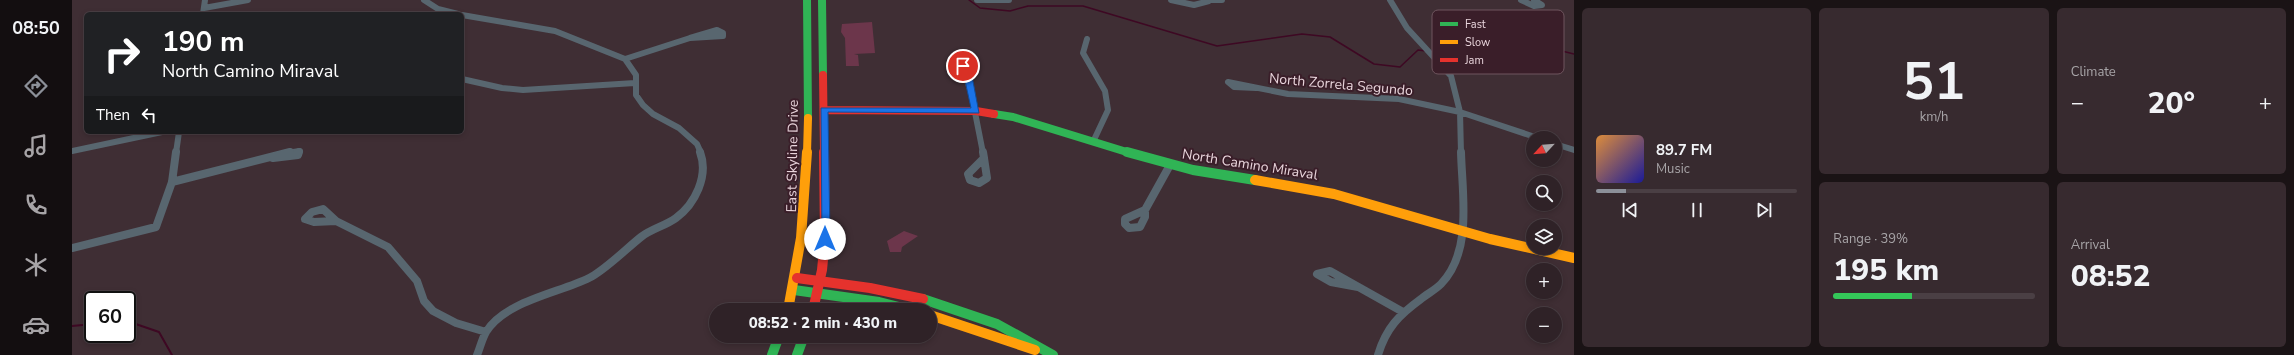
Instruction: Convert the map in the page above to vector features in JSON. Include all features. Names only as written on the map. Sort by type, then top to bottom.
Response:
[{"type":"main road","name":"East Skyline Drive","points":[[790,303],[797,278],[804,238],[808,0]]},
{"type":"main road","points":[[815,303],[820,280],[825,239],[822,0]]},
{"type":"main road","points":[[807,35],[812,47],[812,75],[824,79]]},
{"type":"main road","name":"North Camino Miraval","points":[[824,110],[976,111],[1013,117],[1049,130],[1170,166],[1219,176],[1296,184],[1351,197],[1525,248],[1574,258]]},
{"type":"main road","points":[[797,278],[886,290],[938,303],[990,321],[1052,355]]},
{"type":"main road","points":[[794,290],[872,303]]},
{"type":"main road","points":[[937,317],[1052,355]]},
{"type":"main road","points":[[772,355],[776,343]]},
{"type":"main road","points":[[797,355],[801,343]]},
{"type":"street","points":[[203,12],[206,0]]},
{"type":"street","points":[[204,8],[248,0]]},
{"type":"street","points":[[424,0],[438,9],[450,12]]},
{"type":"street","points":[[977,0],[1009,0]]},
{"type":"street","points":[[1171,0],[1194,5],[1208,0],[1222,0]]},
{"type":"street","points":[[1390,0],[1407,28],[1432,55]]},
{"type":"street","points":[[1521,0],[1534,6],[1542,5],[1534,0]]},
{"type":"street","points":[[464,15],[555,31],[625,59],[636,75],[636,95],[643,105],[653,114],[679,128],[697,144],[702,153],[704,162],[702,182],[691,201],[675,219],[646,233],[590,278],[538,296],[519,305],[501,317],[486,332],[477,355]]},
{"type":"street","points":[[625,59],[711,30],[717,30],[723,33],[723,36],[714,38],[688,38]]},
{"type":"street","points":[[1087,39],[1083,53],[1105,91],[1108,110],[1093,142]]},
{"type":"street","points":[[959,58],[968,76],[984,158]]},
{"type":"street","points":[[1378,355],[1384,336],[1403,312],[1442,284],[1456,260],[1463,231],[1460,112],[1451,76],[1449,74]]},
{"type":"street","points":[[464,79],[502,88],[523,90],[635,83]]},
{"type":"street","name":"North Zorrela Segundo","points":[[1256,88],[1288,94],[1399,99],[1460,112],[1526,134]]},
{"type":"street","points":[[72,151],[153,134]]},
{"type":"street","points":[[72,248],[156,227],[172,182],[179,134]]},
{"type":"street","points":[[1562,146],[1574,150]]},
{"type":"street","points":[[172,182],[273,158]]},
{"type":"street","points":[[1145,210],[1170,166]]},
{"type":"street","points":[[336,221],[388,247],[417,281],[424,301],[433,311],[456,323],[486,332]]},
{"type":"street","points":[[1358,287],[1403,312]]},
{"type":"shaded area","points":[[872,22],[875,53],[854,54],[858,55],[859,66],[846,66],[845,38],[841,32],[842,24]]},
{"type":"shaded area","points":[[904,231],[918,236],[902,247],[901,252],[890,252],[887,241]]},
{"type":"waterway","points":[[969,0],[980,8],[1010,11],[1028,6],[1083,6],[1217,46],[1302,34],[1330,37],[1374,64],[1400,67],[1418,50],[1426,51]]},
{"type":"waterway","points":[[1564,52],[1574,54]]},
{"type":"waterway","points":[[136,324],[159,332],[172,355]]},
{"type":"waterway","points":[[72,326],[84,325]]},
{"type":"traffic: fast","points":[[807,0],[808,118]]},
{"type":"traffic: fast","points":[[822,0],[823,75]]},
{"type":"traffic: fast","points":[[994,114],[1013,117],[1133,154],[1193,170],[1255,180]]},
{"type":"traffic: fast","points":[[794,290],[883,303]]},
{"type":"traffic: fast","points":[[923,299],[997,324],[1053,355]]},
{"type":"traffic: fast","points":[[772,355],[776,343]]},
{"type":"traffic: fast","points":[[797,355],[801,343]]},
{"type":"traffic: slow","points":[[789,303],[804,214],[808,118]]},
{"type":"traffic: slow","points":[[1255,180],[1282,183],[1360,200],[1490,239],[1574,258]]},
{"type":"traffic: slow","points":[[937,317],[1035,350]]},
{"type":"traffic: jam","points":[[815,303],[822,270],[825,239],[823,75]]},
{"type":"traffic: jam","points":[[824,110],[976,111],[994,114]]},
{"type":"traffic: jam","points":[[797,278],[870,288],[923,299]]},
{"type":"route","points":[[825,239],[824,110],[976,111],[968,76],[963,66]]}]
